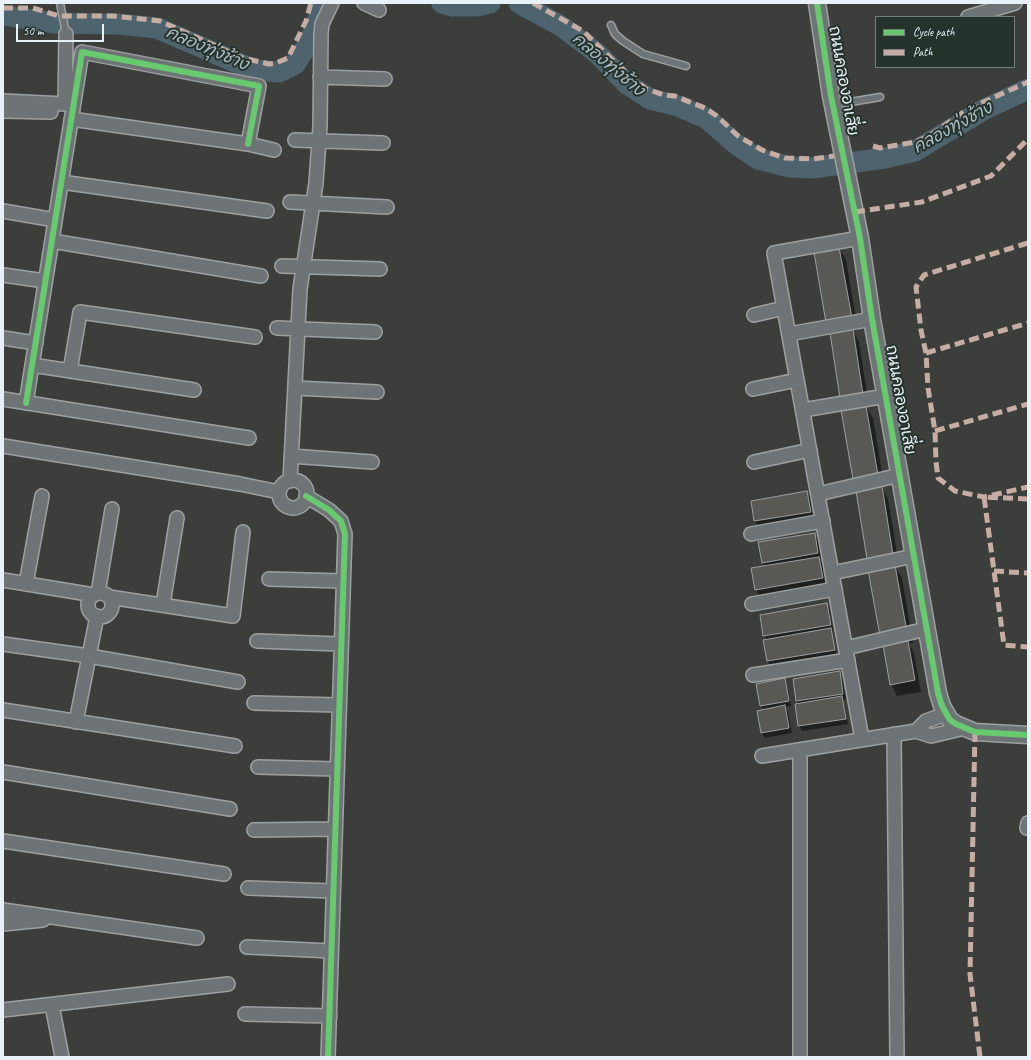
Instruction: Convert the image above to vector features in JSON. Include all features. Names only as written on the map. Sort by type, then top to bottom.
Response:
[{"type":"street","points":[[290,481],[300,289],[313,203],[319,141],[322,24],[332,3]]},
{"type":"street","points":[[364,3],[379,10]]},
{"type":"street","name":"ถนนคลองอาเสี่ย","points":[[816,3],[833,105],[860,238],[872,319],[926,629],[938,693],[946,714]]},
{"type":"street","points":[[971,16],[1015,3]]},
{"type":"street","points":[[3,101],[65,104],[66,34]]},
{"type":"street","points":[[26,403],[82,52],[259,86],[248,144]]},
{"type":"street","points":[[320,77],[386,79]]},
{"type":"street","points":[[3,111],[72,115],[248,144],[274,150]]},
{"type":"street","points":[[295,140],[383,143]]},
{"type":"street","points":[[61,182],[267,211]]},
{"type":"street","points":[[290,202],[387,207]]},
{"type":"street","points":[[3,211],[55,220]]},
{"type":"street","points":[[860,238],[774,254],[862,739]]},
{"type":"street","points":[[52,241],[261,276]]},
{"type":"street","points":[[282,266],[380,269]]},
{"type":"street","points":[[3,275],[46,281]]},
{"type":"street","points":[[754,314],[784,308]]},
{"type":"street","points":[[70,371],[80,312],[255,337]]},
{"type":"street","points":[[789,334],[872,319]]},
{"type":"street","points":[[277,328],[374,332]]},
{"type":"street","points":[[3,338],[36,343]]},
{"type":"street","points":[[32,365],[194,390]]},
{"type":"street","points":[[753,389],[797,380]]},
{"type":"street","points":[[295,388],[377,392]]},
{"type":"street","points":[[802,410],[886,396]]},
{"type":"street","points":[[3,399],[249,438]]},
{"type":"street","points":[[3,446],[240,484],[279,492]]},
{"type":"street","points":[[754,462],[810,450]]},
{"type":"street","points":[[291,456],[372,462]]},
{"type":"street","points":[[818,494],[900,475]]},
{"type":"street","points":[[290,481],[301,483],[305,488],[306,496],[301,505],[295,508],[289,508],[279,499],[279,492],[281,487],[290,481]]},
{"type":"street","points":[[26,584],[42,496]]},
{"type":"street","points":[[306,496],[330,510],[341,521],[345,534],[342,580],[328,1057]]},
{"type":"street","points":[[100,595],[112,509]]},
{"type":"street","points":[[163,604],[177,518]]},
{"type":"street","points":[[751,534],[823,521]]},
{"type":"street","points":[[3,580],[233,616],[243,532]]},
{"type":"street","points":[[832,573],[914,556]]},
{"type":"street","points":[[269,579],[342,580]]},
{"type":"street","points":[[752,604],[835,589]]},
{"type":"street","points":[[100,595],[112,603],[110,610],[105,616],[97,616],[91,612],[88,604],[91,597],[100,595]]},
{"type":"street","points":[[76,722],[97,616]]},
{"type":"street","points":[[753,675],[847,654],[926,629]]},
{"type":"street","points":[[257,641],[340,644]]},
{"type":"street","points":[[3,644],[89,656],[238,682]]},
{"type":"street","points":[[254,703],[338,705]]},
{"type":"street","points":[[3,710],[234,746]]},
{"type":"street","points":[[916,731],[926,721],[946,714],[950,720],[975,732],[1028,735]]},
{"type":"street","points":[[762,756],[894,734],[916,731],[931,736],[965,728]]},
{"type":"street","points":[[894,734],[897,1057]]},
{"type":"street","points":[[800,750],[800,1057]]},
{"type":"street","points":[[258,767],[336,769]]},
{"type":"street","points":[[3,772],[230,809]]},
{"type":"street","points":[[254,830],[334,829]]},
{"type":"street","points":[[3,841],[224,874]]},
{"type":"street","points":[[248,888],[332,891]]},
{"type":"street","points":[[3,910],[197,938]]},
{"type":"street","points":[[3,924],[63,918]]},
{"type":"street","points":[[247,947],[331,951]]},
{"type":"street","points":[[3,1010],[228,984]]},
{"type":"street","points":[[52,1005],[62,1057]]},
{"type":"street","points":[[245,1014],[330,1016]]},
{"type":"lane","points":[[60,3],[66,34]]},
{"type":"lane","points":[[611,25],[615,34],[643,54],[686,66]]},
{"type":"lane","points":[[833,105],[880,97]]},
{"type":"building","points":[[839,247],[852,318],[826,323],[814,252]]},
{"type":"building","points":[[853,329],[863,395],[840,398],[830,333]]},
{"type":"building","points":[[866,406],[878,475],[853,479],[841,410]]},
{"type":"building","points":[[882,486],[893,555],[867,559],[856,491]]},
{"type":"building","points":[[807,491],[811,512],[754,521],[751,501]]},
{"type":"building","points":[[815,533],[818,553],[762,563],[758,542]]},
{"type":"building","points":[[819,557],[823,578],[755,590],[751,568]]},
{"type":"building","points":[[895,565],[907,632],[880,636],[868,570]]},
{"type":"building","points":[[827,603],[831,625],[763,636],[760,615]]},
{"type":"building","points":[[831,628],[835,650],[767,661],[763,640]]},
{"type":"building","points":[[908,641],[915,680],[890,685],[883,645]]},
{"type":"building","points":[[840,671],[843,694],[796,701],[793,679]]},
{"type":"building","points":[[785,678],[789,701],[760,706],[756,684]]},
{"type":"building","points":[[842,696],[846,719],[798,726],[795,704]]},
{"type":"building","points":[[785,705],[789,728],[761,733],[757,711]]},
{"type":"waterway","name":"คลองทุ่งช้าง","points":[[3,15],[53,23],[118,24],[157,28],[254,70],[279,72],[295,64],[310,41],[324,3]]},
{"type":"waterway","name":"คลองทุ่งช้าง","points":[[442,3],[453,6],[477,6],[490,3]]},
{"type":"waterway","name":"คลองทุ่งช้าง","points":[[519,3],[561,26],[598,54],[627,84],[650,99],[678,106],[706,118],[736,144],[758,159],[790,167],[812,168],[885,158],[915,151],[985,109],[1028,89]]},
{"type":"marked path","points":[[3,8],[33,8],[59,16],[113,16],[160,21],[243,58],[269,64],[288,58],[306,21],[311,3]]},
{"type":"marked path","points":[[533,3],[583,31],[620,67],[646,89],[664,95],[675,96],[705,108],[717,116],[738,136],[762,150],[785,158],[813,159],[834,156]]},
{"type":"marked path","points":[[873,146],[880,148],[915,142],[929,136],[968,109],[1028,82]]},
{"type":"marked path","points":[[855,212],[922,202],[991,176],[1028,139]]},
{"type":"marked path","points":[[1028,243],[924,275],[916,287],[921,330],[926,353],[928,388],[935,431],[938,478],[955,491],[984,497],[1028,487]]},
{"type":"marked path","points":[[926,353],[1028,323]]},
{"type":"marked path","points":[[935,431],[1028,404]]},
{"type":"marked path","points":[[1028,499],[984,497],[1004,645],[1028,647]]},
{"type":"marked path","points":[[994,571],[1028,573]]},
{"type":"marked path","points":[[975,732],[970,974],[980,1057]]},
{"type":"cycle path","points":[[817,3],[831,96],[860,238],[872,319],[938,693],[942,706],[950,720],[956,724],[975,732],[1028,735]]},
{"type":"cycle path","points":[[26,403],[82,52],[259,86],[248,144]]},
{"type":"cycle path","points":[[306,496],[329,510],[341,521],[345,534],[328,1057]]}]
